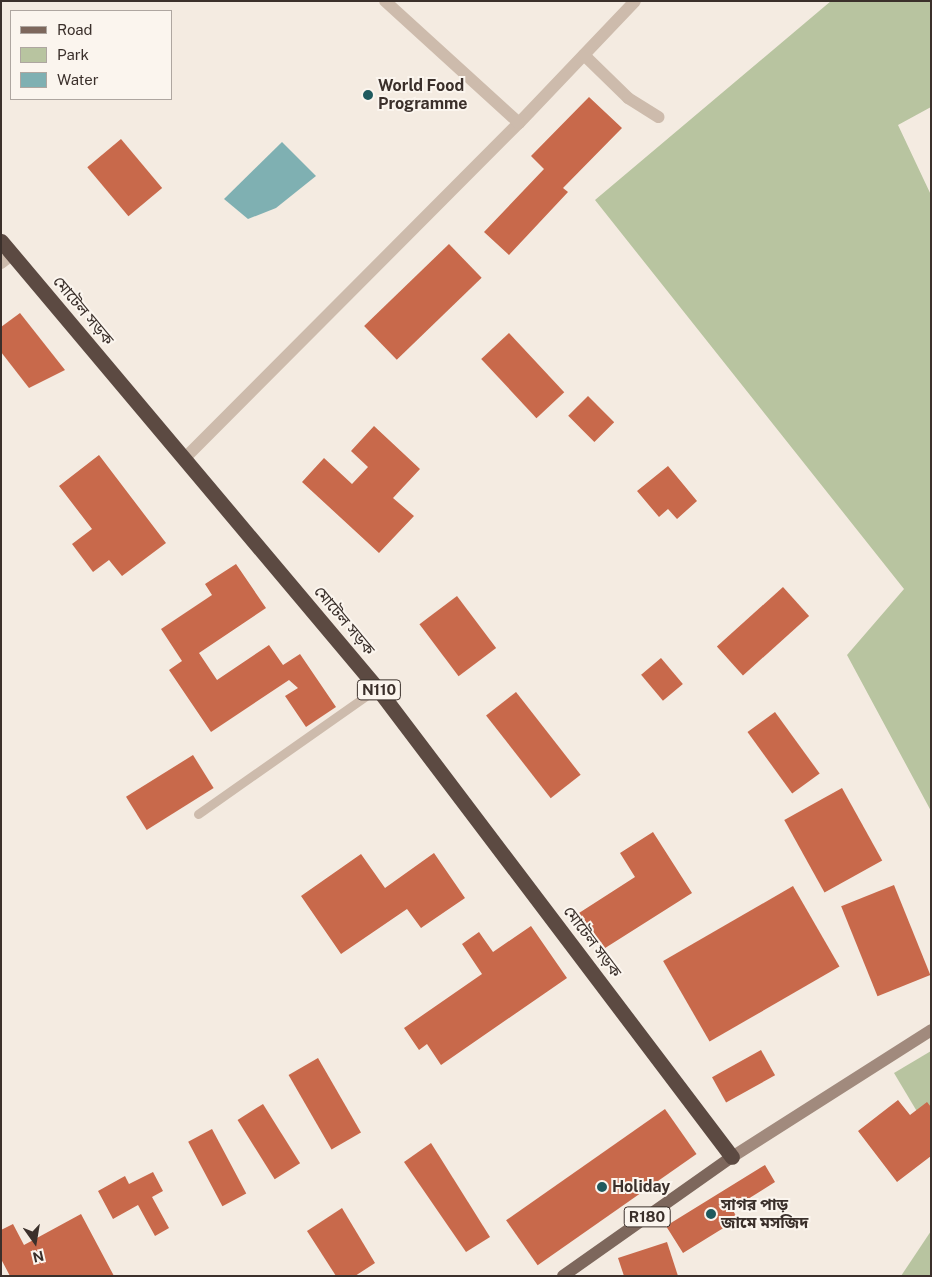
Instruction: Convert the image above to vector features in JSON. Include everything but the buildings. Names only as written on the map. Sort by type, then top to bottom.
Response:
[{"type":"highway","name":"মোটেল সড়ক","points":[[1,241],[7,259],[185,458],[377,688],[732,1158]]},
{"type":"main road","name":"R180","points":[[563,1276],[732,1158]]},
{"type":"street","points":[[386,1],[519,122]]},
{"type":"street","points":[[185,458],[519,122],[635,1]]},
{"type":"street","points":[[584,55],[628,98],[658,117]]},
{"type":"street","points":[[732,1158],[931,1030]]},
{"type":"lane","points":[[198,814],[377,688]]},
{"type":"green space","points":[[831,1],[931,1],[931,107],[898,125],[931,195],[931,811],[847,655],[904,589],[595,200]]},
{"type":"green space","points":[[931,1051],[931,1135],[894,1073]]},
{"type":"green space","points":[[931,1231],[931,1276],[901,1276]]},
{"type":"water","points":[[282,142],[316,176],[276,208],[248,219],[224,199]]},
{"type":"place","name":"World Food Programme","points":[[368,95]]},
{"type":"place","name":"Holiday","points":[[602,1187]]},
{"type":"place","name":"সাগর পাড় জামে মসজিদ","points":[[711,1214]]}]
